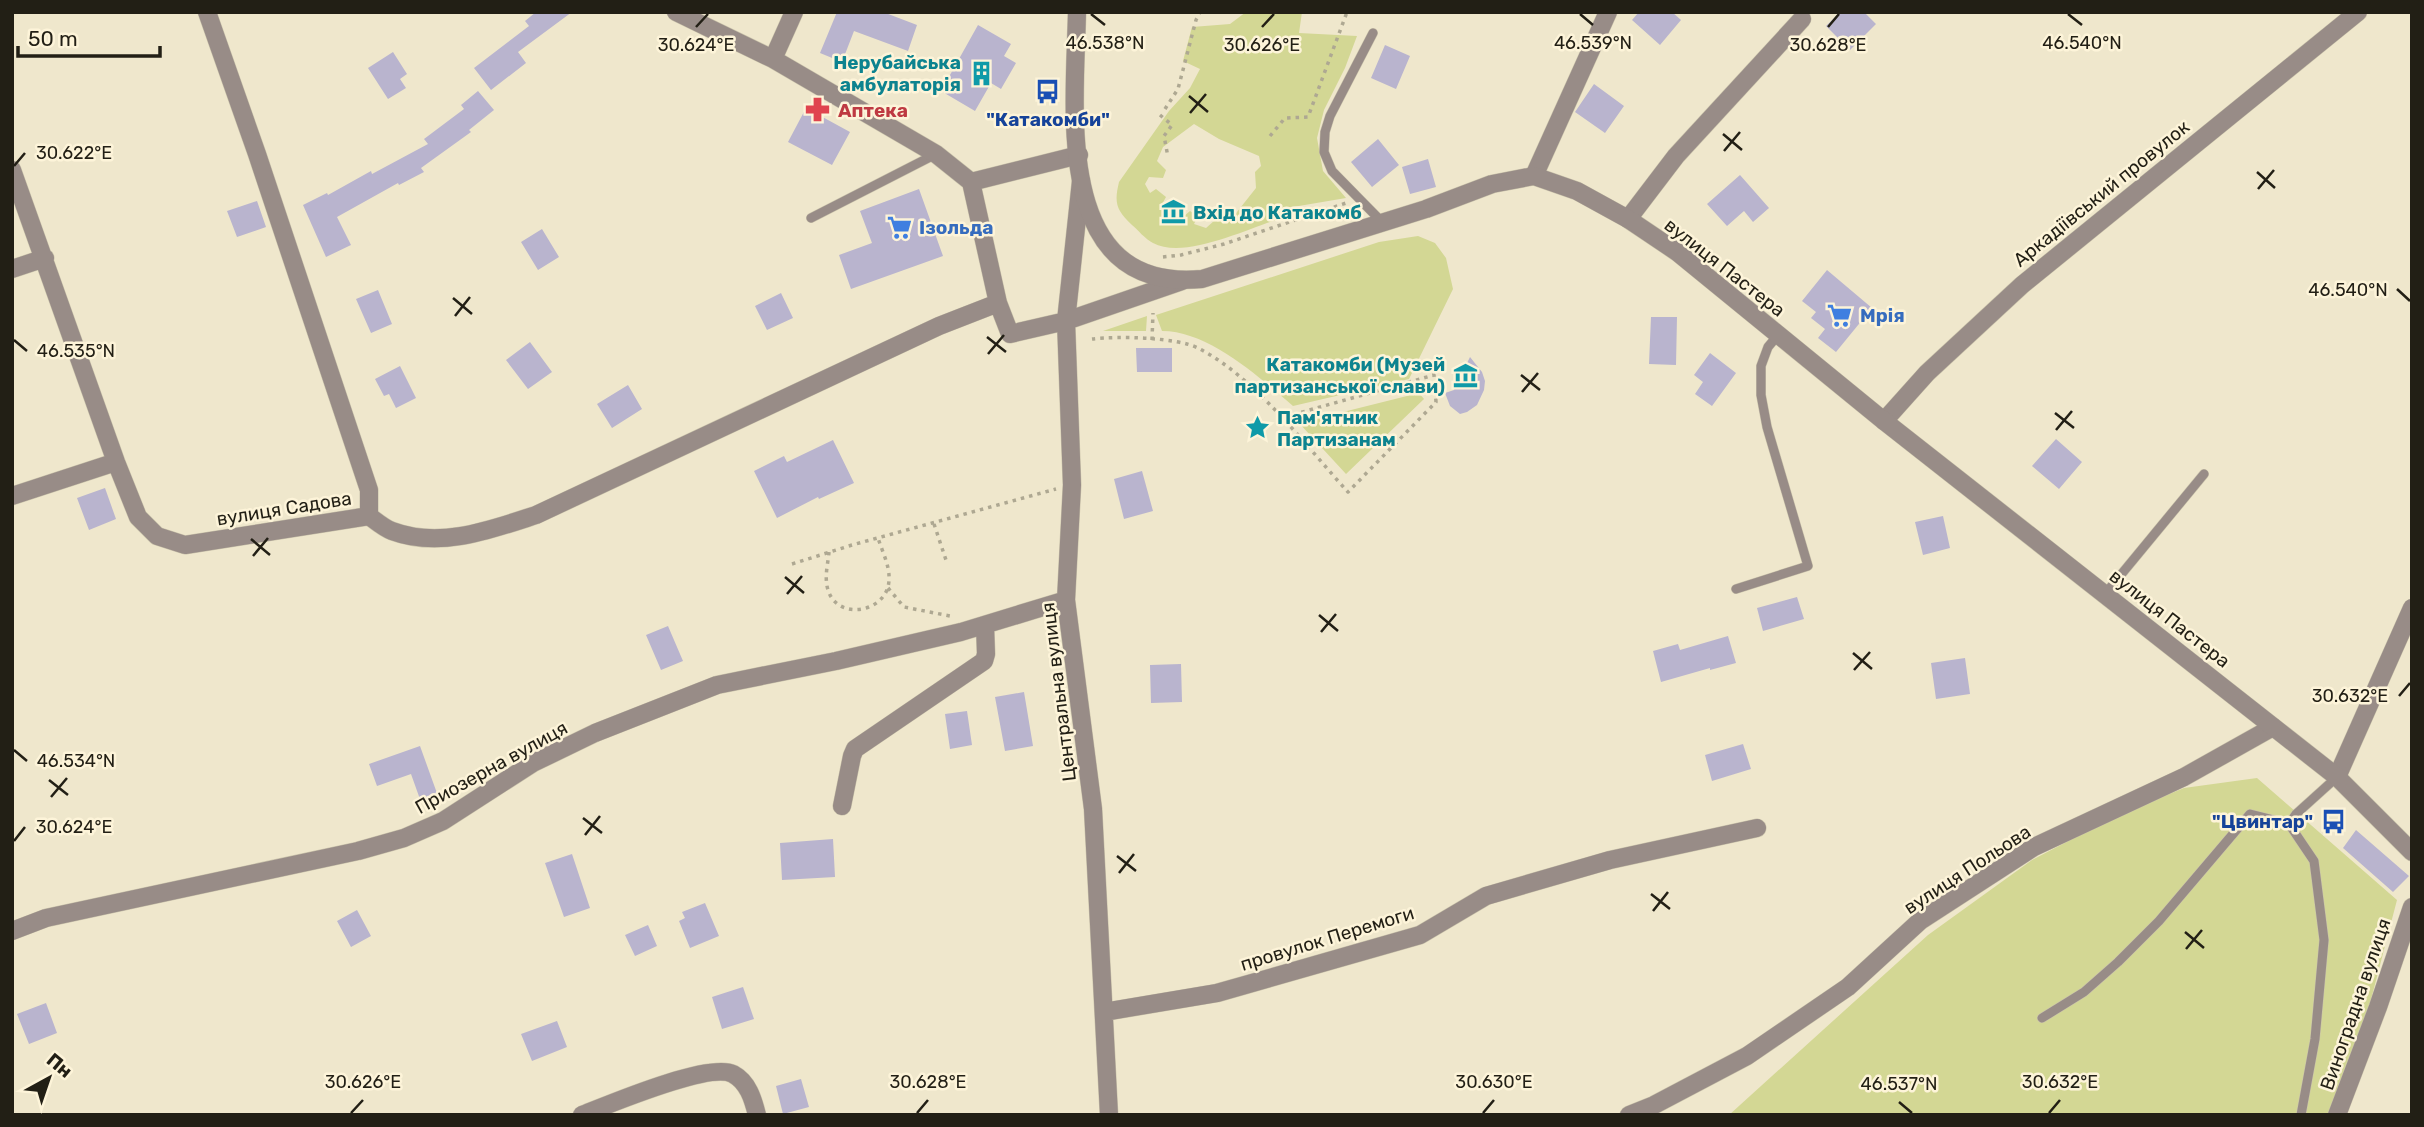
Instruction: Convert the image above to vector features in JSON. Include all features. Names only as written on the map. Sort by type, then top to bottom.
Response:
[{"type":"street","name":"вулиця Садова","points":[[12,170],[116,462],[138,517],[157,536],[185,545],[369,516],[369,490],[207,12]]},
{"type":"street","points":[[676,12],[773,59],[936,154],[971,182],[999,303],[1010,334],[1066,321],[1182,281],[1202,279],[1426,209],[1492,184],[1534,176],[1608,12]]},
{"type":"street","points":[[773,59],[794,12]]},
{"type":"street","points":[[1077,12],[1076,122],[1085,202],[1093,223],[1105,244],[1123,261],[1156,277],[1182,281]]},
{"type":"street","name":"Аркадіївський провулок","points":[[1884,421],[1927,373],[2022,285],[2358,12]]},
{"type":"street","points":[[1628,219],[1676,156],[1802,19]]},
{"type":"street","points":[[971,182],[1079,155]]},
{"type":"street","name":"вулиця Пастера","points":[[1534,176],[1577,191],[1628,219],[1678,252],[1884,421],[2337,777],[2412,852]]},
{"type":"street","name":"Центральна вулиця","points":[[1082,181],[1066,321],[1072,485],[1066,600],[1093,809],[1109,1115]]},
{"type":"street","points":[[12,269],[45,258]]},
{"type":"street","points":[[369,516],[390,530],[423,539],[472,535],[536,515],[927,332],[999,303]]},
{"type":"street","points":[[12,496],[116,462]]},
{"type":"street","name":"Приозерна вулиця","points":[[12,931],[46,918],[358,851],[404,838],[443,821],[533,763],[595,733],[717,685],[836,661],[985,625],[1066,600]]},
{"type":"street","points":[[2337,777],[2412,608]]},
{"type":"street","points":[[842,806],[855,749],[984,661],[985,625]]},
{"type":"street","name":"вулиця Польова","points":[[1629,1115],[1654,1105],[1746,1056],[1848,987],[1920,921],[2034,847],[2184,777],[2273,727]]},
{"type":"street","name":"провулок Перемоги","points":[[1104,1012],[1217,993],[1420,935],[1486,896],[1611,860],[1757,828]]},
{"type":"street","name":"Виноградна вулиця","points":[[2337,1115],[2412,908]]},
{"type":"street","points":[[582,1115],[700,1073],[721,1070],[733,1074],[744,1084],[751,1095],[757,1115]]},
{"type":"lane","points":[[1373,33],[1330,116],[1325,132],[1324,152],[1332,170],[1382,222]]},
{"type":"lane","points":[[811,218],[936,154]]},
{"type":"lane","points":[[1736,589],[1808,566],[1760,395],[1761,366],[1768,347],[1778,335]]},
{"type":"lane","points":[[2105,594],[2204,474]]},
{"type":"lane","points":[[2290,824],[2296,814],[2337,777]]},
{"type":"lane","points":[[2042,1018],[2084,992],[2118,962],[2159,921],[2250,814],[2290,824],[2314,861],[2324,940],[2315,1039],[2301,1115]]},
{"type":"path","points":[[1165,108],[1178,89],[1200,12]]},
{"type":"path","points":[[1270,136],[1285,118],[1308,117],[1347,12]]},
{"type":"path","points":[[1160,115],[1172,125],[1164,136],[1168,157]]},
{"type":"path","points":[[1160,257],[1181,255],[1224,244],[1297,218],[1362,200]]},
{"type":"path","points":[[1152,340],[1153,313]]},
{"type":"path","points":[[1092,339],[1152,340],[1197,347],[1239,373],[1348,492],[1436,402],[1434,374],[1281,418]]},
{"type":"path","points":[[792,564],[1072,485]]},
{"type":"path","points":[[934,524],[947,564]]},
{"type":"path","points":[[830,552],[826,576],[828,592],[843,607],[865,610],[875,606],[883,598],[890,578],[878,538]]},
{"type":"path","points":[[888,588],[904,607],[954,616]]},
{"type":"green space","points":[[1246,12],[1302,12],[1299,33],[1357,36],[1324,110],[1317,138],[1323,171],[1346,198],[1287,208],[1279,219],[1198,246],[1166,247],[1153,243],[1123,215],[1117,201],[1119,182],[1169,111],[1190,88],[1200,69],[1183,61],[1192,27],[1230,24]],"holes":[[[1194,124],[1219,139],[1259,156],[1261,166],[1255,172],[1256,188],[1233,217],[1223,213],[1206,228],[1194,224],[1198,216],[1190,211],[1183,217],[1161,206],[1166,197],[1156,189],[1150,193],[1145,184],[1149,177],[1163,178],[1166,170],[1157,161],[1163,147]]]},
{"type":"green space","points":[[1418,236],[1435,243],[1446,258],[1453,289],[1409,379],[1293,406],[1249,370],[1215,347],[1180,333],[1162,331],[1156,315],[1379,242]]},
{"type":"green space","points":[[1147,316],[1146,331],[1103,331]]},
{"type":"green space","points":[[1419,393],[1424,399],[1346,474],[1299,423]]},
{"type":"green space","points":[[2257,778],[2397,900],[2368,1011],[2328,1115],[1729,1115],[1928,935],[2032,860],[2122,813],[2184,788]]},
{"type":"building","points":[[536,12],[572,12],[518,52],[526,63],[491,90],[474,68],[529,26],[525,21]]},
{"type":"building","points":[[837,12],[883,12],[917,25],[908,51],[854,31],[842,62],[820,53]]},
{"type":"building","points":[[1639,12],[1672,12],[1681,20],[1660,45],[1632,20]]},
{"type":"building","points":[[1840,12],[1864,12],[1876,24],[1850,50],[1826,26]]},
{"type":"building","name":"Нерубайська амбулаторія","points":[[978,25],[1011,44],[1004,56],[1016,63],[1001,89],[991,83],[975,111],[941,91]]},
{"type":"building","points":[[1385,45],[1410,56],[1396,89],[1371,78]]},
{"type":"building","points":[[393,52],[407,74],[400,79],[406,88],[388,99],[368,68]]},
{"type":"building","points":[[1594,84],[1624,106],[1605,133],[1575,112]]},
{"type":"building","points":[[478,91],[494,110],[469,130],[471,132],[421,168],[424,172],[399,185],[398,183],[337,217],[351,245],[326,257],[303,205],[327,193],[328,195],[371,171],[372,174],[428,144],[424,139],[464,109],[461,105]]},
{"type":"building","points":[[806,108],[850,132],[832,165],[788,142]]},
{"type":"building","points":[[1378,139],[1399,165],[1372,187],[1351,162]]},
{"type":"building","points":[[1428,159],[1436,187],[1410,194],[1402,167]]},
{"type":"building","points":[[1740,175],[1769,208],[1753,222],[1744,211],[1727,226],[1707,204]]},
{"type":"building","name":"Ізольда","points":[[919,189],[943,256],[851,289],[839,255],[872,243],[860,211]]},
{"type":"building","points":[[257,201],[266,227],[237,237],[227,211]]},
{"type":"building","points":[[542,229],[559,257],[538,270],[521,242]]},
{"type":"building","name":"Мрія","points":[[1827,270],[1872,308],[1836,352],[1818,338],[1825,329],[1811,318],[1816,312],[1802,301]]},
{"type":"building","points":[[378,290],[392,324],[371,333],[356,299]]},
{"type":"building","points":[[781,293],[793,318],[767,330],[755,306]]},
{"type":"building","points":[[1651,317],[1677,317],[1676,365],[1649,364]]},
{"type":"building","points":[[530,342],[552,372],[528,389],[506,360]]},
{"type":"building","points":[[1136,348],[1172,348],[1172,372],[1137,372]]},
{"type":"building","points":[[1710,353],[1736,373],[1712,406],[1695,394],[1703,382],[1694,375]]},
{"type":"building","points":[[1470,357],[1482,372],[1484,390],[1477,405],[1460,414],[1450,406],[1445,393],[1454,390]]},
{"type":"building","points":[[400,366],[416,398],[396,408],[389,394],[384,396],[375,379]]},
{"type":"building","points":[[628,385],[642,409],[612,428],[597,404]]},
{"type":"building","points":[[2056,439],[2082,462],[2059,489],[2032,466]]},
{"type":"building","points":[[833,440],[854,483],[819,499],[818,497],[777,518],[754,471],[784,456],[787,462]]},
{"type":"building","points":[[1142,471],[1153,511],[1124,519],[1114,479]]},
{"type":"building","points":[[105,488],[116,519],[89,530],[77,498]]},
{"type":"building","points":[[1943,516],[1950,548],[1923,555],[1915,522]]},
{"type":"building","points":[[1797,597],[1804,619],[1763,631],[1757,608]]},
{"type":"building","points":[[668,626],[683,661],[661,670],[646,635]]},
{"type":"building","points":[[1728,636],[1736,663],[1661,682],[1653,651],[1678,644],[1680,650]]},
{"type":"building","points":[[1965,658],[1970,694],[1936,699],[1931,663]]},
{"type":"building","points":[[1181,664],[1182,702],[1151,703],[1150,665]]},
{"type":"building","points":[[1024,692],[1033,746],[1005,751],[995,697]]},
{"type":"building","points":[[967,711],[972,745],[950,749],[945,714]]},
{"type":"building","points":[[1743,744],[1751,769],[1712,781],[1705,755]]},
{"type":"building","points":[[420,746],[438,796],[421,802],[411,774],[377,786],[369,764]]},
{"type":"building","points":[[2356,830],[2409,876],[2393,892],[2343,848]]},
{"type":"building","points":[[833,839],[835,877],[782,880],[780,843]]},
{"type":"building","points":[[572,854],[590,908],[564,917],[545,863]]},
{"type":"building","points":[[705,903],[719,936],[690,948],[679,921],[685,918],[682,912]]},
{"type":"building","points":[[357,910],[371,936],[351,947],[337,921]]},
{"type":"building","points":[[648,925],[657,946],[635,956],[625,935]]},
{"type":"building","points":[[743,987],[754,1019],[722,1029],[712,997]]},
{"type":"building","points":[[46,1003],[57,1033],[29,1044],[17,1014]]},
{"type":"building","points":[[557,1021],[567,1047],[532,1061],[521,1034]]},
{"type":"building","points":[[801,1079],[809,1107],[783,1114],[776,1086]]},
{"type":"place","name":"Нерубайська амбулаторія","points":[[981,73]]},
{"type":"place","name":"\"Катакомби\"","points":[[1048,91]]},
{"type":"place","name":"Аптека","points":[[818,110]]},
{"type":"place","name":"Вхід до Катакомб","points":[[1173,212]]},
{"type":"place","name":"Ізольда","points":[[899,227]]},
{"type":"place","name":"Мрія","points":[[1840,315]]},
{"type":"place","name":"Катакомби (Музей партизанської слави)","points":[[1465,375]]},
{"type":"place","name":"Пам'ятник Партизанам","points":[[1257,428]]},
{"type":"place","name":"\"Цвинтар\"","points":[[2333,821]]}]
